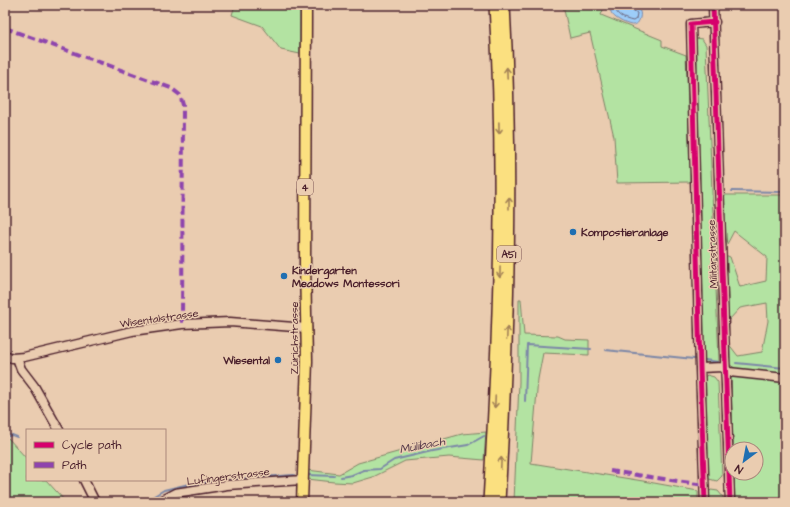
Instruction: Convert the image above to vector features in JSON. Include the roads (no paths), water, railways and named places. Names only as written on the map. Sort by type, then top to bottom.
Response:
[{"type":"highway","name":"A51","points":[[490,502],[498,350],[500,249],[499,113],[495,5]]},
{"type":"highway","name":"A51","points":[[499,502],[507,351],[509,250],[508,121],[504,5]]},
{"type":"main road","name":"Zürichstrasse","points":[[302,502],[307,328],[305,265],[306,5]]},
{"type":"street","name":"Militärstrasse","points":[[714,5],[730,502]]},
{"type":"street","points":[[705,502],[691,24],[714,22]]},
{"type":"street","name":"Wisentalstrasse","points":[[17,358],[132,331],[182,324],[230,322],[307,328]]},
{"type":"street","points":[[5,355],[7,357],[17,358],[21,369],[34,386],[58,429]]},
{"type":"street","points":[[700,368],[723,368],[729,372],[785,378]]},
{"type":"street","name":"Lufingerstrasse","points":[[158,502],[175,493],[227,485],[303,480]]},
{"type":"street","points":[[84,481],[95,502]]},
{"type":"water","points":[[611,5],[626,5],[639,9],[640,18],[638,22],[635,25],[632,25],[619,20],[611,13]]},
{"type":"waterway","points":[[732,191],[785,192]]},
{"type":"waterway","points":[[525,401],[527,345],[591,349]]},
{"type":"waterway","points":[[605,350],[694,359]]},
{"type":"waterway","points":[[705,360],[718,362]]},
{"type":"waterway","points":[[736,363],[785,368]]},
{"type":"waterway","name":"Mülibach","points":[[5,437],[12,435],[17,437]]},
{"type":"waterway","name":"Mülibach","points":[[341,477],[352,475],[364,470],[380,469],[394,460],[432,451],[468,445],[484,436]]},
{"type":"waterway","name":"Mülibach","points":[[279,476],[294,475]]},
{"type":"waterway","name":"Mülibach","points":[[307,475],[334,476]]},
{"type":"waterway","name":"Mülibach","points":[[229,480],[276,476]]},
{"type":"waterway","name":"Mülibach","points":[[144,502],[164,490],[189,484],[224,480]]},
{"type":"place","name":"Kompostieranlage","points":[[573,232]]},
{"type":"place","name":"Kindergarten Meadows Montessori","points":[[284,276]]},
{"type":"place","name":"Wiesental","points":[[278,360]]}]
